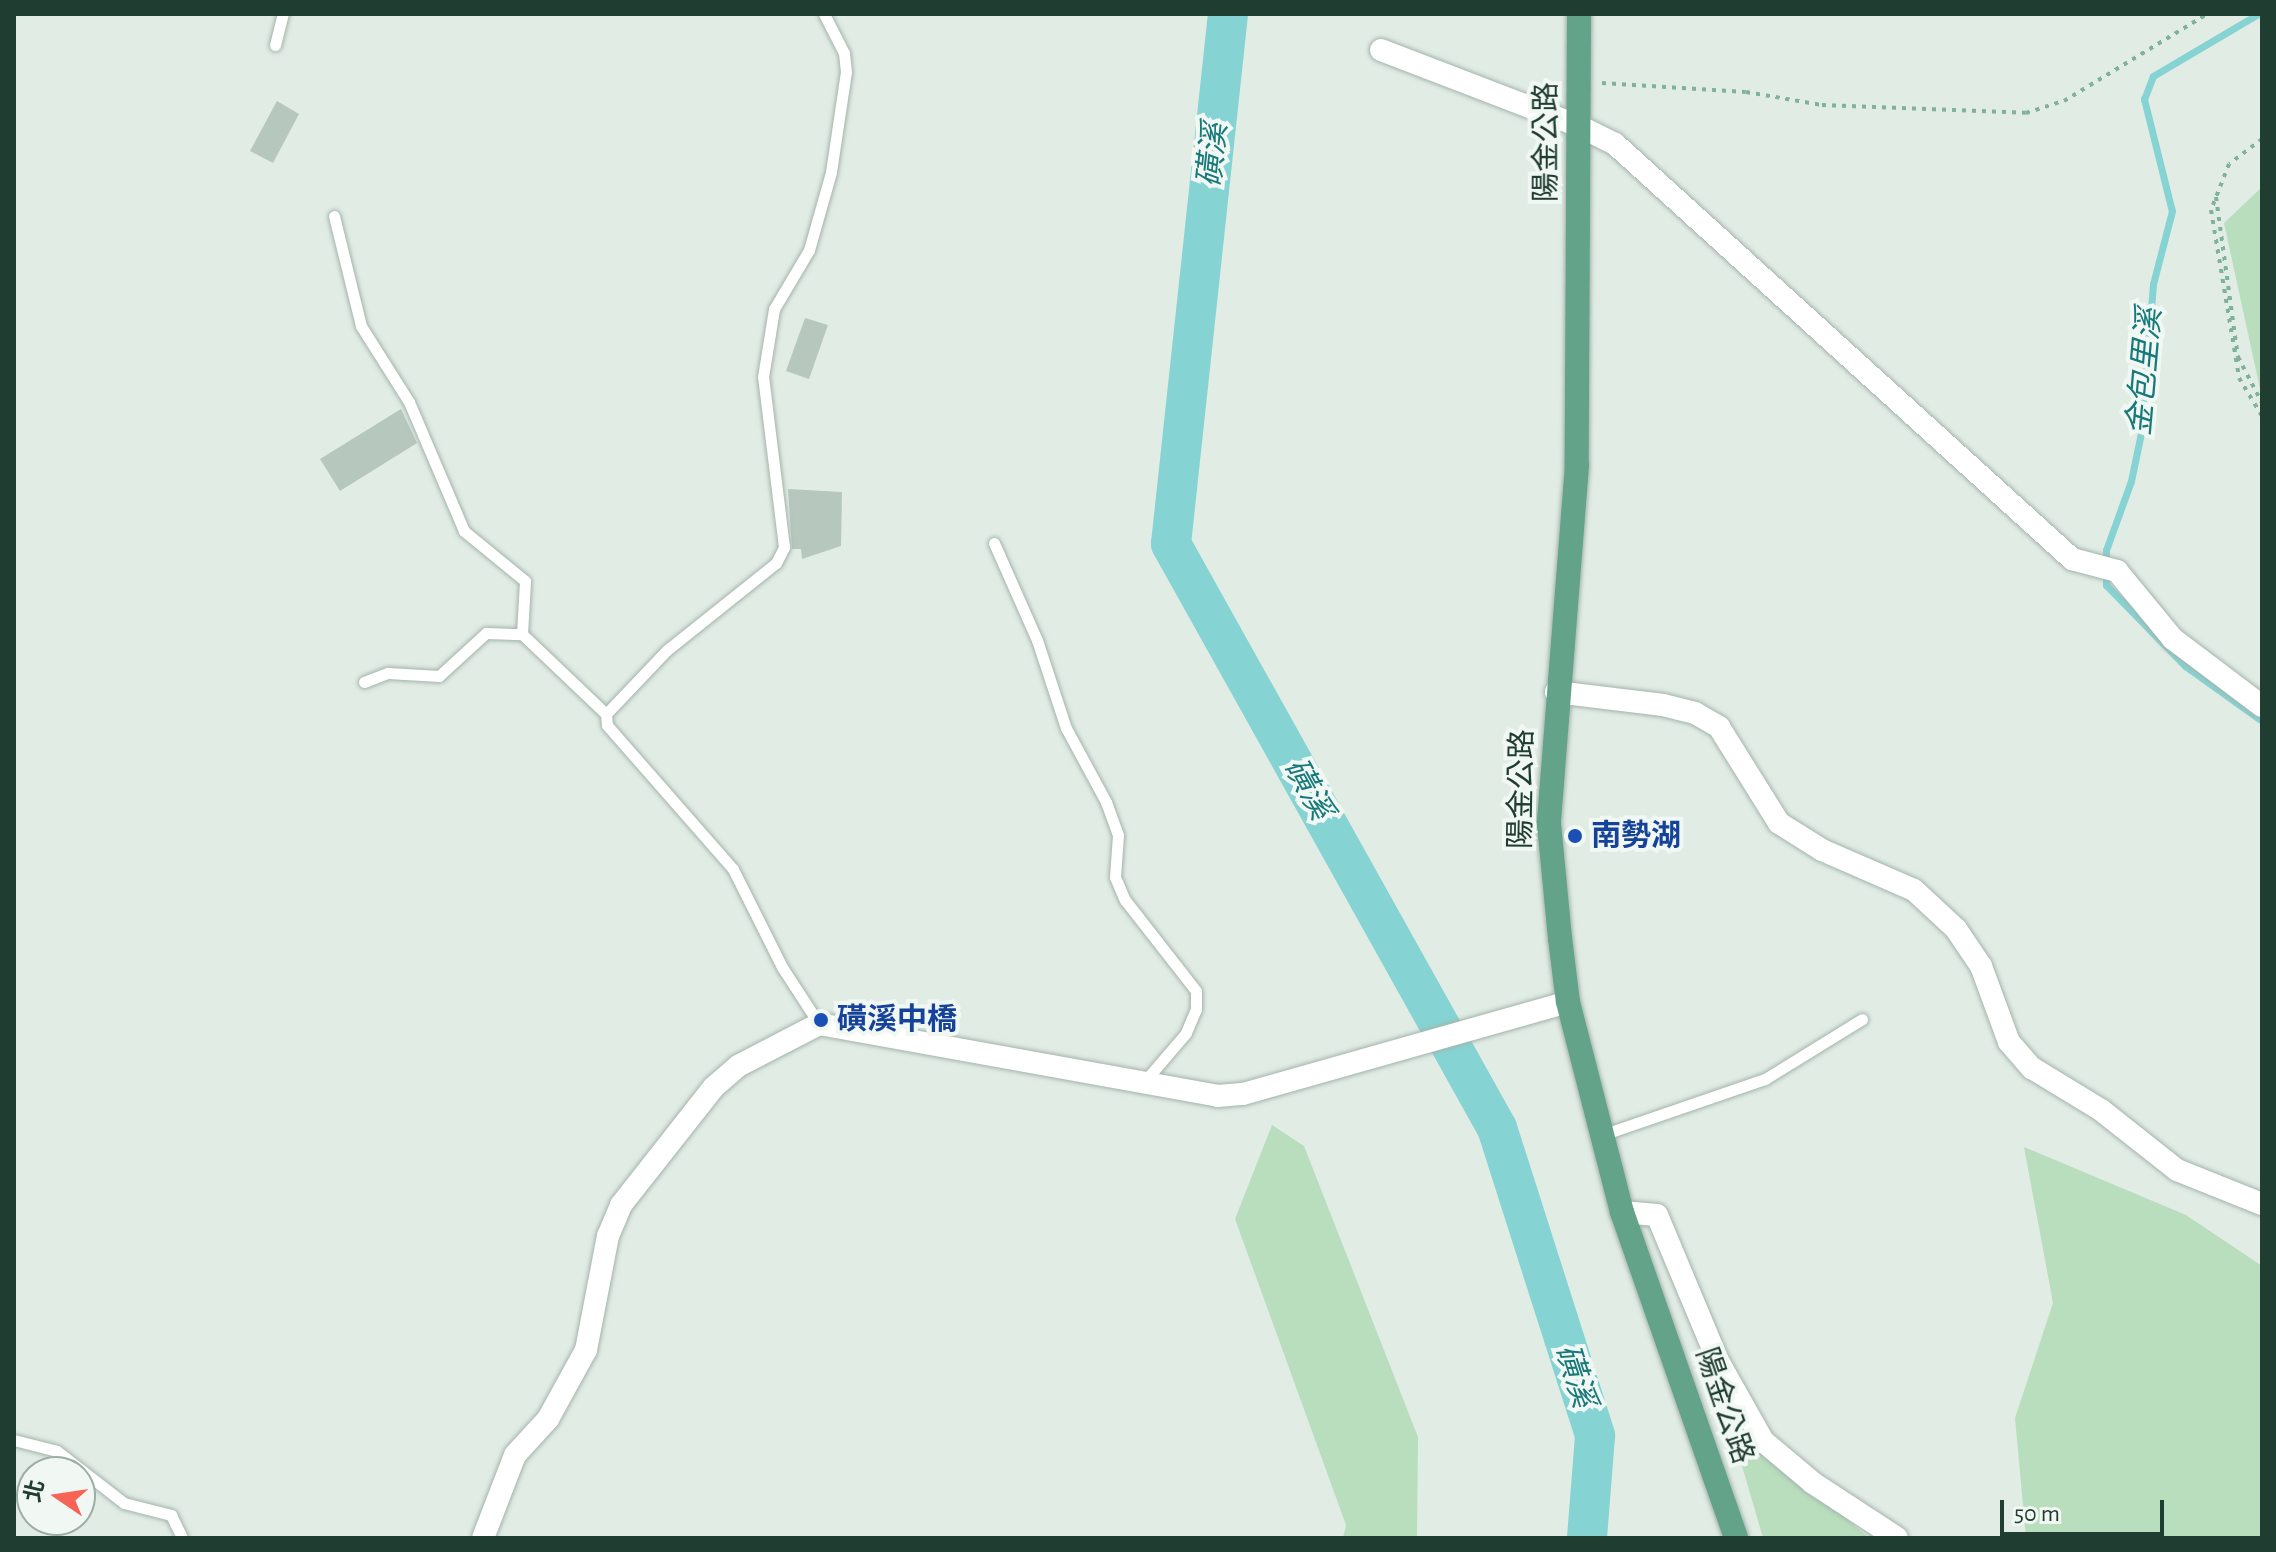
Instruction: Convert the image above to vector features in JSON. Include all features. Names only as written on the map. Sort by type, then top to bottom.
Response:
[{"type":"main road","name":"陽金公路","points":[[1579,14],[1577,465],[1556,692],[1549,824],[1568,1002],[1622,1212],[1736,1538]]},
{"type":"street","points":[[1381,50],[1579,126],[1615,144],[2072,559],[2092,568],[2117,571],[2173,639],[2262,706]]},
{"type":"street","points":[[1556,692],[1663,705],[1695,713],[1719,727],[1779,823],[1822,850],[1914,890],[1956,929],[1981,966],[2009,1042],[2032,1068],[2101,1110],[2177,1170],[2262,1204]]},
{"type":"street","points":[[483,1538],[515,1455],[548,1419],[586,1350],[608,1236],[621,1205],[714,1087],[738,1066],[819,1024],[1218,1096],[1243,1094],[1568,1002]]},
{"type":"street","points":[[1622,1212],[1657,1215],[1718,1361],[1763,1441],[1813,1483],[1897,1538]]},
{"type":"lane","points":[[275,45],[283,14]]},
{"type":"lane","points":[[606,714],[667,650],[776,563],[784,547],[763,377],[774,309],[809,250],[831,172],[846,72],[844,53],[824,14]]},
{"type":"lane","points":[[334,216],[361,326],[409,402],[464,531],[525,581],[522,634]]},
{"type":"lane","points":[[994,543],[1037,640],[1066,728],[1106,802],[1118,835],[1115,877],[1125,900],[1196,991],[1196,1009],[1186,1033],[1144,1082]]},
{"type":"lane","points":[[364,682],[388,673],[439,676],[486,633],[522,634],[606,714],[607,725],[733,869],[775,955],[819,1024]]},
{"type":"lane","points":[[1602,1135],[1765,1079],[1862,1019]]},
{"type":"lane","points":[[14,1440],[57,1451],[124,1503],[171,1515],[182,1538]]},
{"type":"path","points":[[1579,82],[1746,92],[1822,105],[2026,113],[2064,101],[2098,83],[2207,14]]},
{"type":"path","points":[[2262,140],[2224,173],[2216,197],[2238,357],[2262,403]]},
{"type":"path","points":[[2262,140],[2229,164],[2211,210],[2239,378],[2262,416]]},
{"type":"green space","points":[[2262,187],[2262,398],[2224,223]]},
{"type":"green space","points":[[1272,1125],[1304,1146],[1418,1437],[1417,1538],[1343,1538],[1346,1525],[1235,1219]]},
{"type":"green space","points":[[2024,1147],[2186,1215],[2262,1266],[2262,1538],[2026,1538],[2015,1418],[2053,1303]]},
{"type":"green space","points":[[1751,1447],[1788,1470],[1869,1538],[1763,1538],[1740,1459]]},
{"type":"building","points":[[277,101],[299,114],[273,163],[250,151]]},
{"type":"building","points":[[805,318],[828,325],[809,379],[786,371]]},
{"type":"building","points":[[401,409],[417,443],[340,491],[320,459]]},
{"type":"building","points":[[788,489],[842,492],[841,546],[802,559],[801,549],[792,549]]},
{"type":"waterway","name":"磺溪","points":[[1228,14],[1171,544],[1497,1128],[1595,1436],[1587,1538]]},
{"type":"waterway","name":"金包里溪","points":[[2258,14],[2153,76],[2144,99],[2172,211],[2153,284],[2141,433],[2131,481],[2106,550],[2106,585],[2185,666],[2262,721]]},
{"type":"place","name":"南勢湖","points":[[1575,836]]},
{"type":"place","name":"磺溪中橋","points":[[821,1020]]}]
